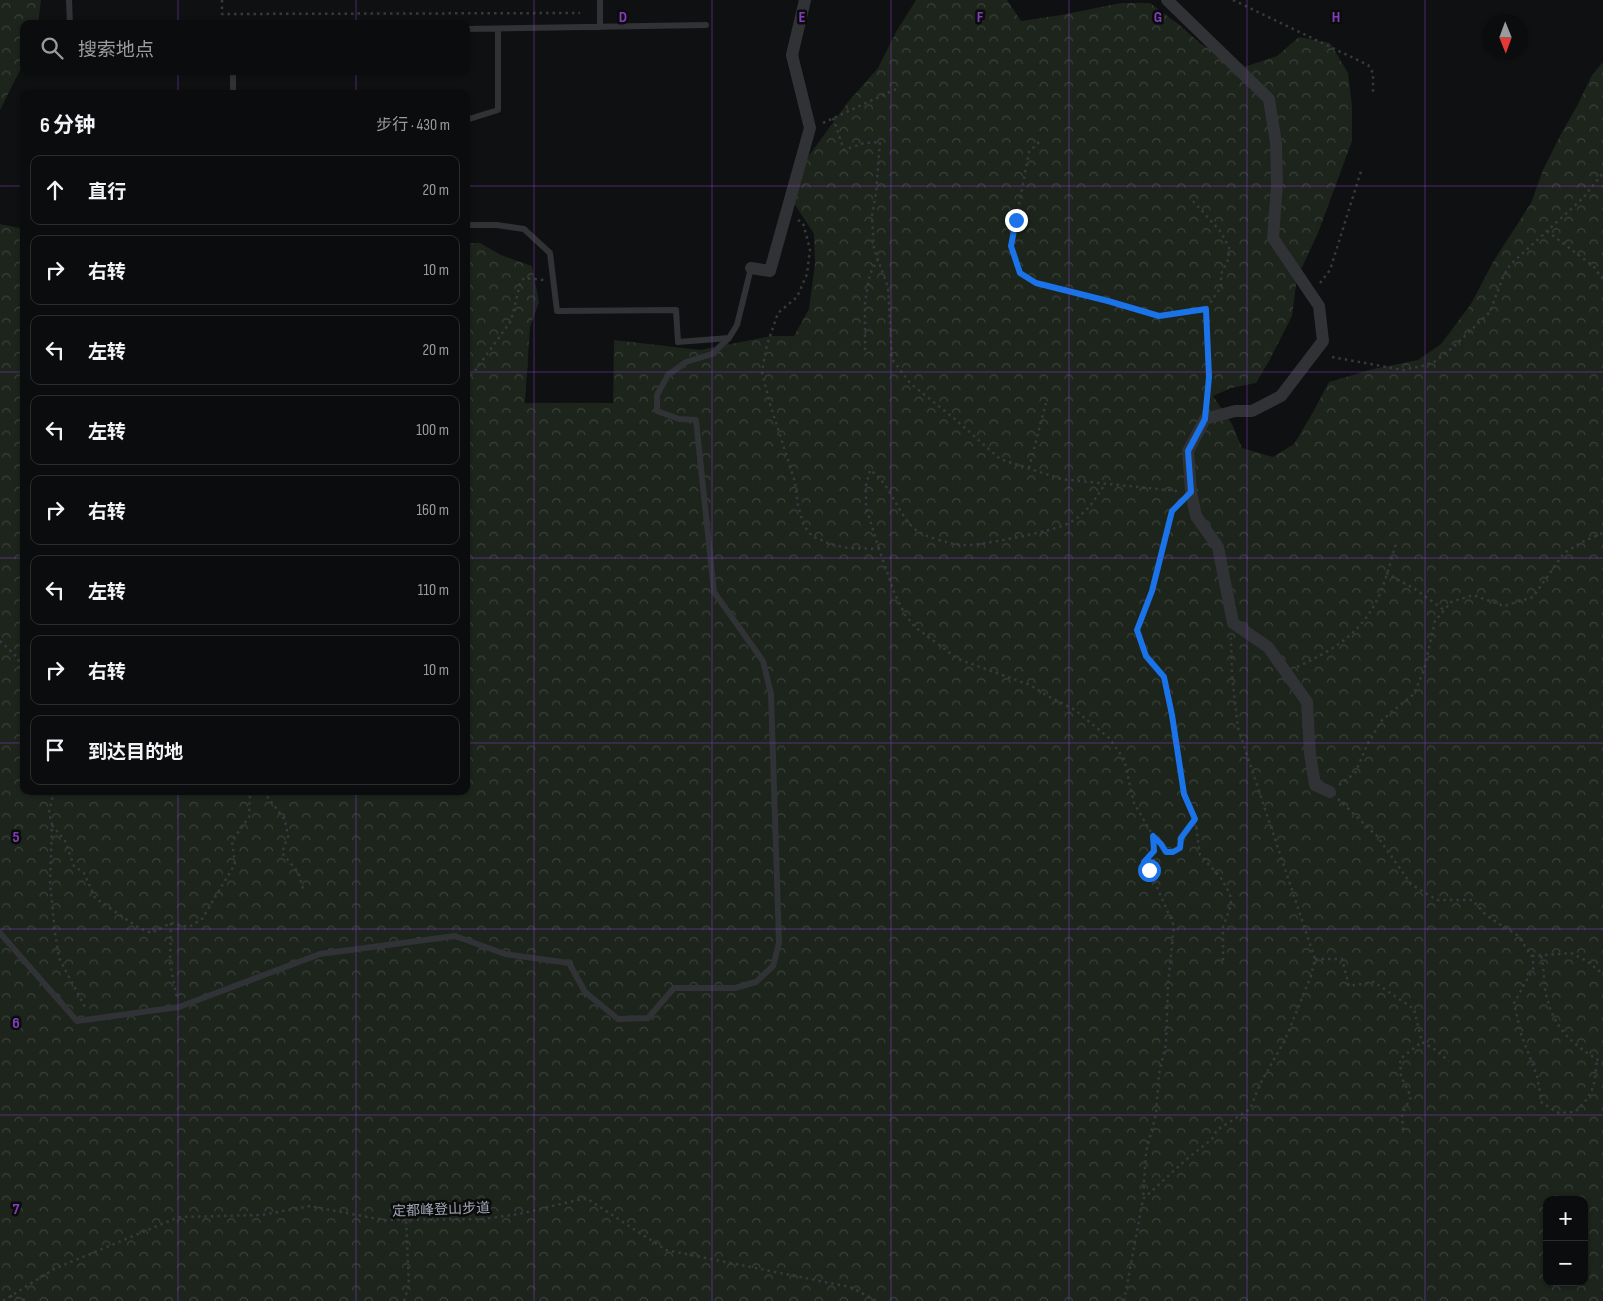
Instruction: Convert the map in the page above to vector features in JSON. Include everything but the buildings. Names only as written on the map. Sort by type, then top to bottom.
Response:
[{"type":"street","points":[[751,268],[770,271],[810,128],[792,55],[805,0]]},
{"type":"street","points":[[1167,0],[1269,99],[1276,143],[1277,168],[1273,238],[1319,306],[1323,341],[1281,396],[1252,410],[1235,411],[1205,419],[1188,451],[1191,492],[1196,516],[1218,547],[1233,623],[1268,648],[1307,702],[1310,754],[1315,785],[1330,792]]},
{"type":"lane","points":[[69,0],[70,20]]},
{"type":"lane","points":[[600,0],[600,27]]},
{"type":"lane","points":[[470,29],[706,25]]},
{"type":"lane","points":[[470,119],[498,110],[498,29]]},
{"type":"lane","points":[[233,75],[233,90]]},
{"type":"lane","points":[[470,225],[497,225],[524,229],[550,253],[557,311],[676,310],[678,342],[729,338]]},
{"type":"lane","points":[[0,933],[77,1021],[179,1007],[320,954],[455,936],[505,954],[570,963],[585,992],[618,1019],[648,1018],[674,988],[735,988],[756,982],[774,966],[779,943],[771,694],[763,661],[714,592],[696,420],[679,419],[657,411],[657,396],[668,375],[686,362],[712,354],[729,338],[737,325],[751,268]]},
{"type":"path","points":[[222,0],[222,14],[580,13]]},
{"type":"path","points":[[1233,0],[1368,65],[1373,73],[1373,92]]},
{"type":"path","points":[[810,128],[896,89]]},
{"type":"path","points":[[833,118],[844,150],[864,143],[880,142],[872,216],[874,249],[888,287],[892,359],[910,383],[1000,459],[1061,479],[1191,492]]},
{"type":"path","points":[[1039,142],[1029,152],[1011,246],[1020,273],[1036,283],[1159,316],[1206,309]]},
{"type":"path","points":[[1312,295],[1330,270],[1362,168]]},
{"type":"path","points":[[1332,358],[1402,370],[1434,362],[1451,349],[1490,312],[1502,277],[1510,264],[1583,198],[1603,172]]},
{"type":"path","points":[[1193,201],[1221,232],[1229,248],[1229,258],[1221,274],[1221,287],[1206,309],[1209,377],[1205,419]]},
{"type":"path","points":[[787,212],[803,223],[810,249],[807,274],[796,297],[778,313],[767,345],[762,372],[770,404],[795,482],[798,506],[804,526],[812,536],[830,544],[848,548],[879,549]]},
{"type":"path","points":[[1547,231],[1593,266],[1603,279]]},
{"type":"path","points":[[865,350],[865,302],[870,274],[878,259]]},
{"type":"path","points":[[470,376],[511,320],[520,284],[524,278],[553,281]]},
{"type":"path","points":[[1028,468],[1046,403]]},
{"type":"path","points":[[1105,484],[1089,509],[1068,524],[986,543],[961,545],[917,532],[879,476],[870,470],[866,485],[866,507],[894,592],[905,615],[915,627],[958,659],[1030,685],[1075,710],[1109,738],[1124,759],[1134,803],[1153,836],[1166,852],[1173,852],[1180,848],[1181,838],[1195,819]]},
{"type":"path","points":[[1191,492],[1172,511],[1152,591],[1137,630],[1146,656],[1164,677],[1184,794],[1195,819],[1200,856],[1221,878],[1230,894],[1231,905],[1223,927],[1223,963]]},
{"type":"path","points":[[1596,1059],[1594,1089],[1587,1101],[1575,1112],[1559,1113],[1542,1103],[1537,1076],[1521,1034],[1514,1004],[1534,967],[1532,956],[1517,935],[1487,916],[1472,900],[1437,900],[1411,884],[1377,836],[1330,792],[1355,773],[1368,743],[1382,720],[1414,694],[1424,670],[1435,621],[1451,602],[1473,595],[1504,606],[1533,596],[1564,553],[1582,542],[1603,533]]},
{"type":"path","points":[[1286,672],[1330,651],[1354,633],[1376,602],[1396,544]]},
{"type":"path","points":[[1386,573],[1415,589],[1444,610]]},
{"type":"path","points":[[1143,1200],[1188,1158],[1212,1139],[1217,1130],[1250,1109],[1260,1084],[1285,1040],[1311,976],[1315,959],[1238,728],[1230,649],[1233,623]]},
{"type":"path","points":[[0,641],[18,658],[20,667]]},
{"type":"path","points":[[53,795],[49,812],[52,825],[50,883],[59,958],[92,1019]]},
{"type":"path","points":[[52,825],[65,841],[74,866],[84,873],[95,898],[150,934],[171,923],[189,927],[202,918],[235,864],[232,841],[249,817],[250,795]]},
{"type":"path","points":[[266,795],[285,820],[288,836],[282,853],[298,872],[304,892]]},
{"type":"path","points":[[1124,1301],[1143,1200],[1146,1152],[1156,1114],[1159,1074],[1166,1044],[1168,984],[1174,926],[1144,862],[1154,851],[1153,836]]},
{"type":"path","points":[[171,923],[170,964],[179,1007]]},
{"type":"path","points":[[1532,956],[1571,953],[1600,971],[1603,970]]},
{"type":"path","points":[[1540,956],[1544,967],[1546,993],[1555,1020],[1568,1038],[1603,1063]]},
{"type":"path","points":[[1315,959],[1342,958],[1349,986],[1374,982],[1414,1009],[1422,1042],[1434,1049],[1448,1062]]},
{"type":"path","points":[[1403,1130],[1402,1114],[1411,1097],[1401,1076],[1400,1059],[1422,1042]]},
{"type":"path","name":"定都峰登山步道","points":[[2,1301],[54,1269],[178,1216],[262,1215],[310,1206],[383,1220],[492,1218],[519,1214],[586,1198],[666,1250],[850,1287],[877,1301]]},
{"type":"path","points":[[404,1301],[409,1285],[406,1220]]},
{"type":"path","points":[[10,1296],[28,1301]]},
{"type":"green space","points":[[0,0],[41,0],[38,20],[20,20],[20,70],[0,110]]},
{"type":"green space","points":[[916,0],[1007,0],[1021,21],[1121,3],[1150,3],[1201,44],[1241,68],[1277,56],[1299,37],[1330,43],[1348,73],[1352,106],[1352,141],[1318,233],[1297,278],[1292,316],[1269,361],[1256,383],[1231,388],[1213,396],[1232,424],[1242,448],[1273,457],[1294,444],[1329,382],[1373,369],[1418,360],[1441,344],[1471,304],[1493,262],[1531,203],[1543,170],[1561,134],[1592,75],[1603,62],[1603,1301],[0,1301],[0,224],[20,228],[20,795],[470,795],[470,243],[480,243],[501,255],[532,266],[539,302],[530,327],[525,403],[613,403],[614,340],[700,350],[771,336],[794,336],[809,309],[815,264],[814,234],[790,197],[802,165],[848,102],[878,68],[896,32]]},
{"type":"route","points":[[1016,220],[1011,246],[1020,273],[1036,283],[1159,316],[1206,309],[1209,377],[1205,419],[1188,451],[1191,492],[1172,511],[1152,591],[1137,630],[1146,656],[1164,677],[1184,794],[1195,819],[1181,838],[1180,848],[1173,852],[1166,852],[1153,836],[1154,851],[1144,862],[1149,870]]}]
